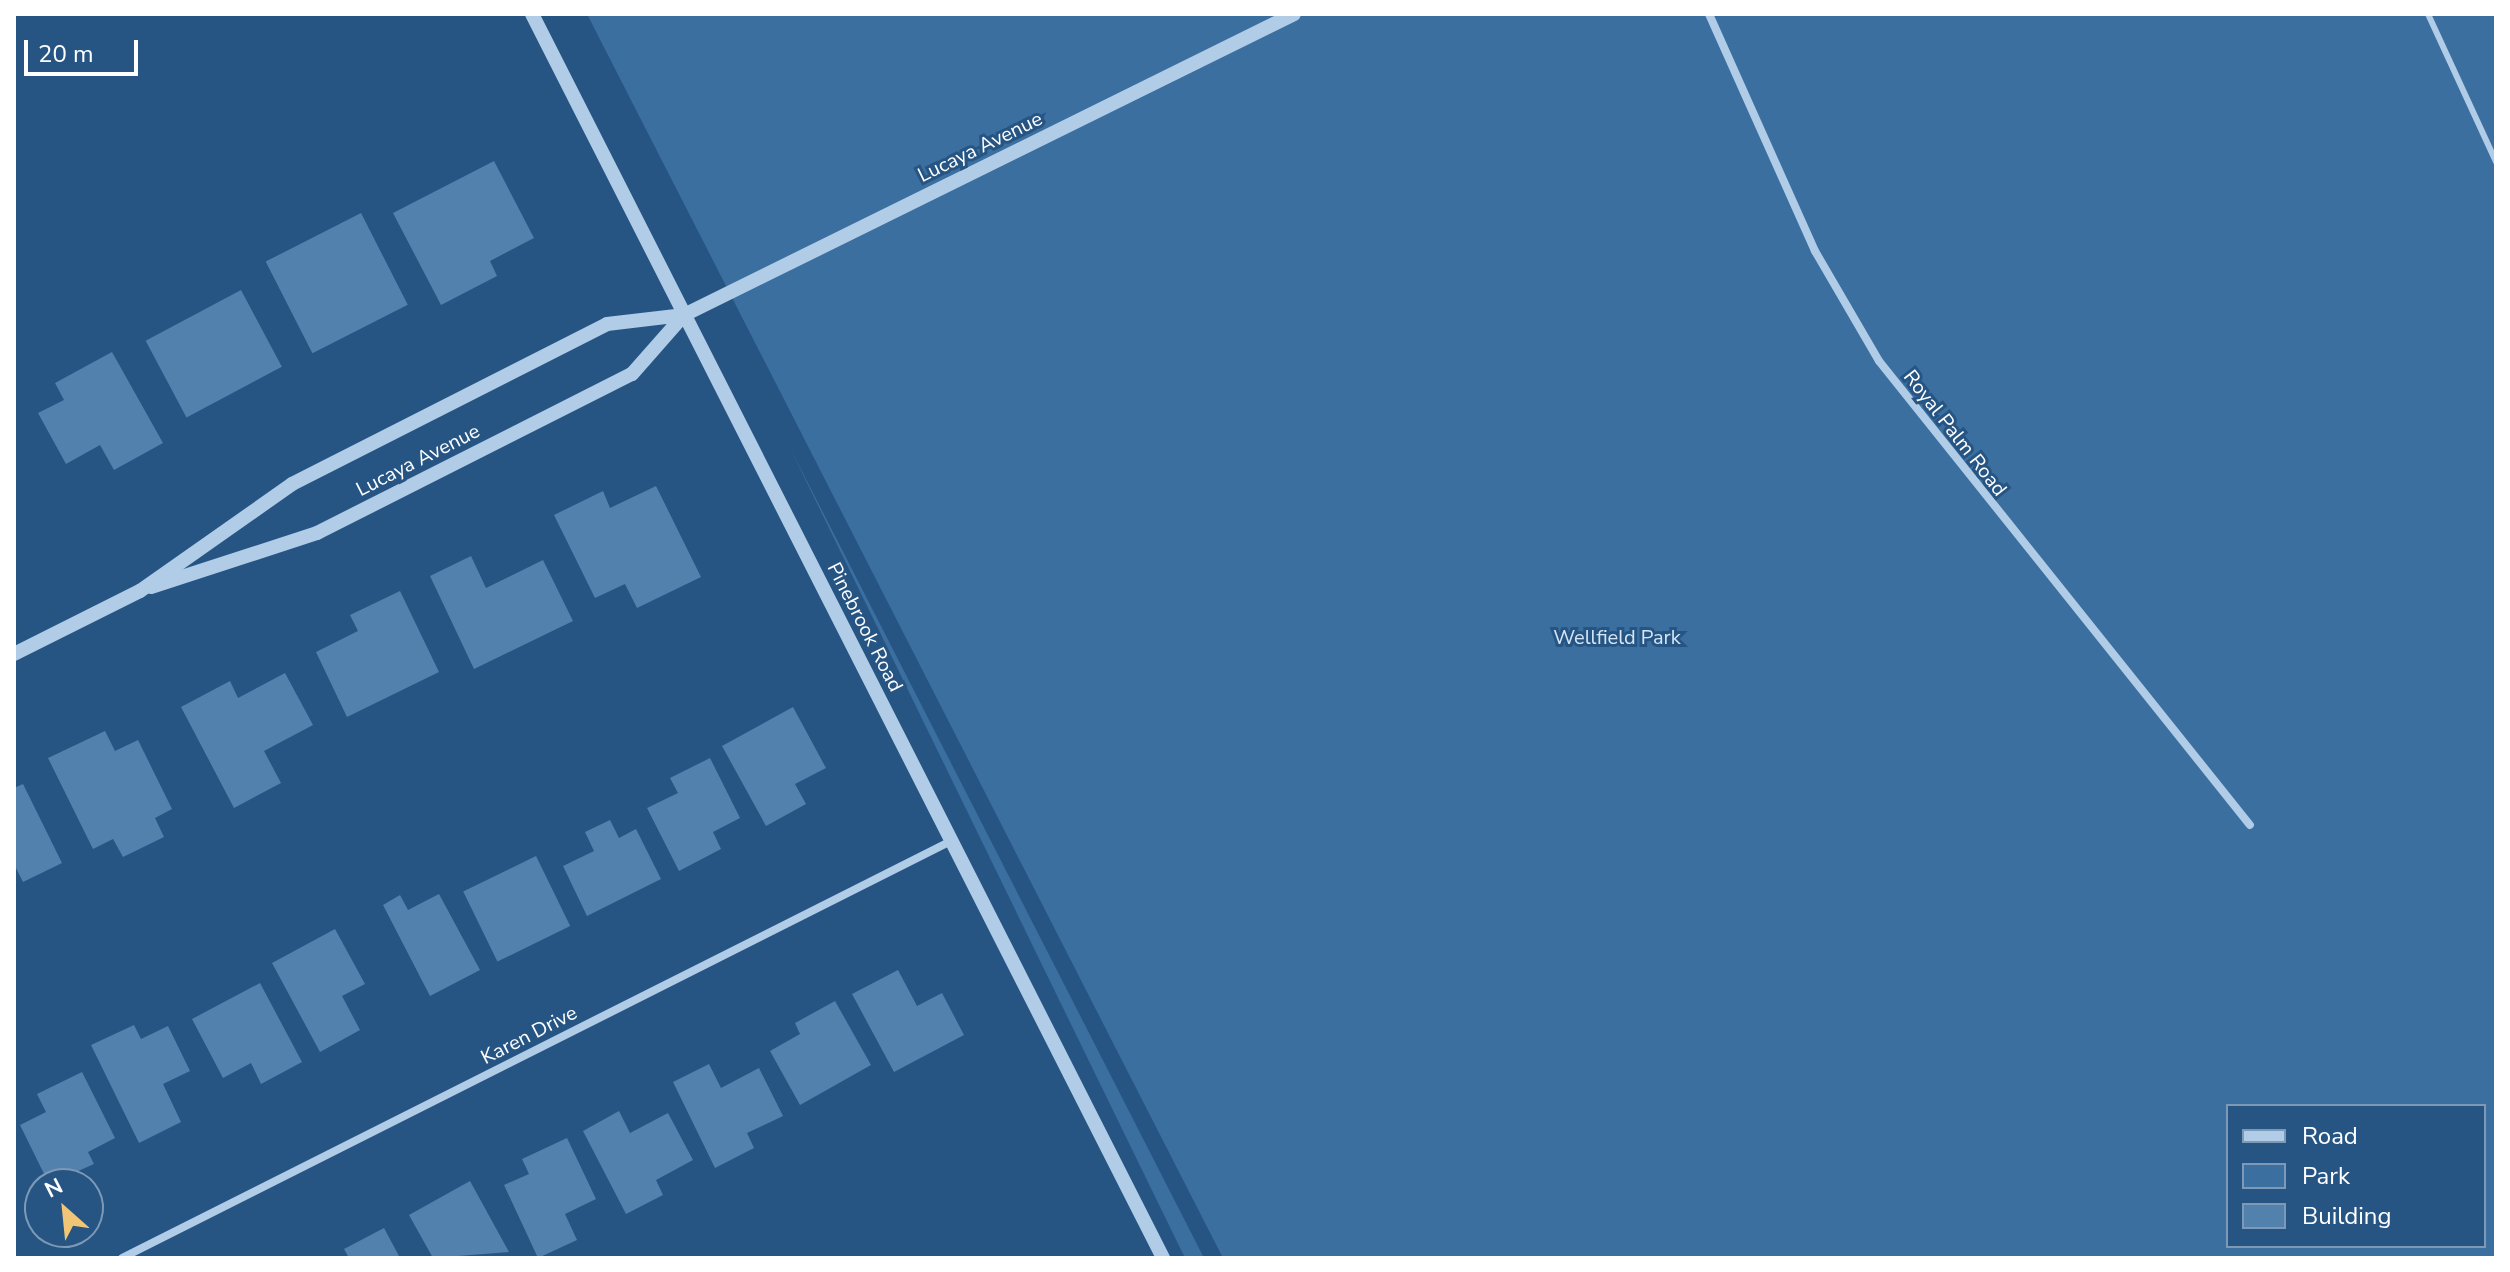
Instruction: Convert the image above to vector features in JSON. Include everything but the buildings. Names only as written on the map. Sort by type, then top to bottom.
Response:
[{"type":"street","name":"Pinebrook Road","points":[[532,14],[1163,1258]]},
{"type":"street","name":"Lucaya Avenue","points":[[140,591],[292,484],[593,330],[647,316],[684,315],[1294,14]]},
{"type":"street","name":"Royal Palm Road","points":[[1709,14],[1815,251],[1879,361],[2250,825]]},
{"type":"street","name":"Lucaya Avenue","points":[[14,654],[140,591],[317,533],[605,388],[663,346],[684,315]]},
{"type":"street","name":"Karen Drive","points":[[122,1258],[951,841]]},
{"type":"lane","points":[[2428,14],[2496,162]]},
{"type":"green space","name":"Wellfield Park","points":[[587,14],[2496,14],[2496,1258],[1223,1258]]},
{"type":"green space","points":[[790,448],[1204,1258],[1185,1258]]}]
